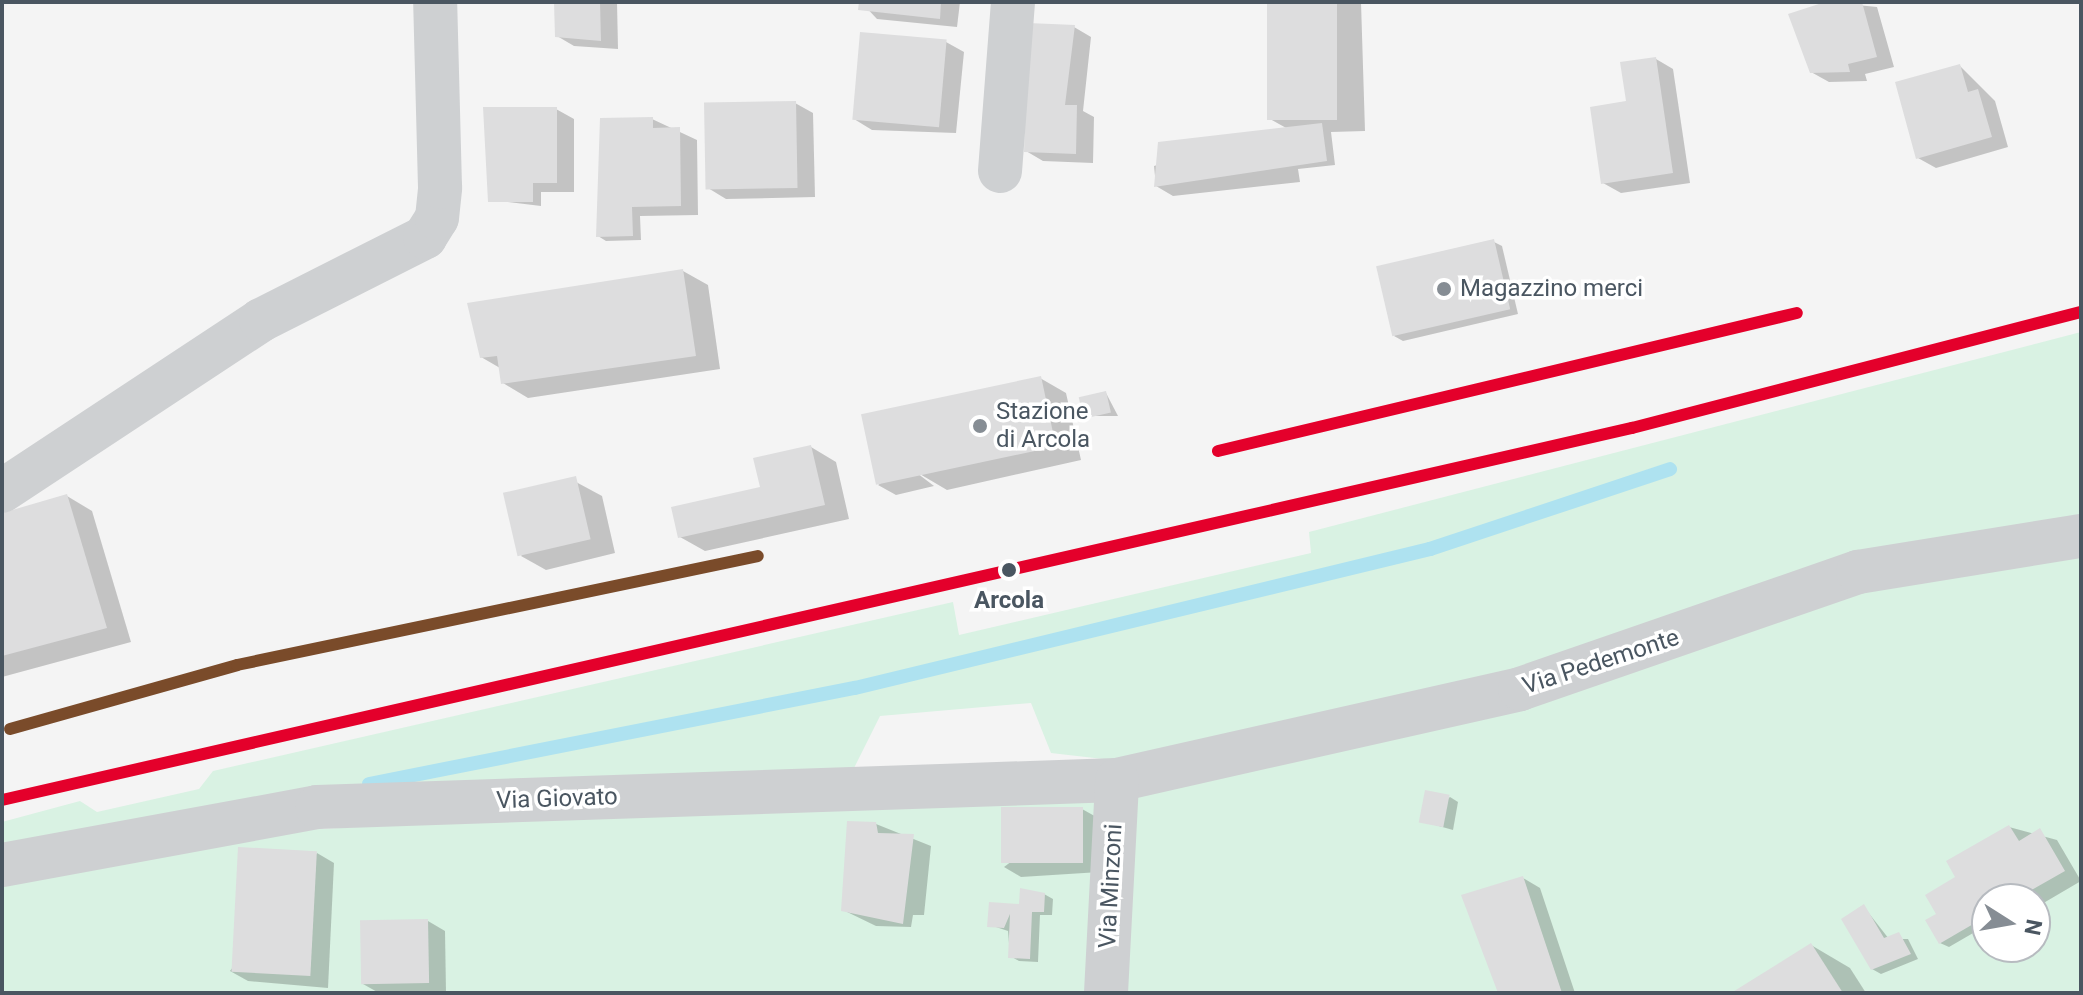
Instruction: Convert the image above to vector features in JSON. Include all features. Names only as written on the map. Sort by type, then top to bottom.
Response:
[{"type":"street","points":[[2,491],[167,382],[311,293],[425,237],[437,218],[440,187],[435,2]]},
{"type":"street","points":[[1000,171],[1013,2]]},
{"type":"street","name":"Via Pedemonte","points":[[1117,780],[1520,689],[1858,572],[2081,536]]},
{"type":"street","name":"Via Giovato","points":[[2,865],[317,807],[1117,780]]},
{"type":"street","name":"Via Minzoni","points":[[1106,993],[1117,780]]},
{"type":"green space","points":[[2081,332],[2081,524],[1516,678],[1138,763],[1051,753],[1031,703],[880,716],[849,778],[2,855],[2,822],[80,801],[97,812],[199,789],[213,771],[953,602],[959,635],[1311,553],[1309,532]]},
{"type":"green space","points":[[2081,543],[2081,993],[1112,993],[1123,786],[1860,578]]},
{"type":"green space","points":[[1110,787],[1099,993],[2,993],[2,871],[190,836]]},
{"type":"building","points":[[554,2],[600,2],[601,41],[555,37]]},
{"type":"building","points":[[859,2],[941,2],[940,19],[858,10]]},
{"type":"building","points":[[1267,2],[1337,2],[1337,120],[1267,120]]},
{"type":"building","points":[[1825,2],[1862,2],[1877,57],[1848,64],[1850,72],[1810,73],[1788,14]]},
{"type":"building","points":[[1028,23],[1075,25],[1065,105],[1077,105],[1076,154],[1024,152]]},
{"type":"building","points":[[860,32],[947,40],[939,127],[852,120]]},
{"type":"building","points":[[1656,57],[1673,173],[1601,184],[1590,107],[1626,101],[1620,62]]},
{"type":"building","points":[[1960,64],[1968,92],[1978,89],[1992,137],[1916,159],[1895,82]]},
{"type":"building","points":[[796,101],[798,188],[706,190],[704,103]]},
{"type":"building","points":[[483,107],[557,107],[557,183],[533,183],[533,202],[488,202]]},
{"type":"building","points":[[653,117],[653,128],[680,127],[681,206],[632,207],[633,236],[596,237],[600,118]]},
{"type":"building","points":[[1322,123],[1327,161],[1154,187],[1158,142]]},
{"type":"building","name":"Magazzino merci","points":[[1494,239],[1510,309],[1392,336],[1376,266]]},
{"type":"building","points":[[683,269],[696,356],[501,384],[497,356],[480,358],[467,303]]},
{"type":"building","name":"Stazione di Arcola","points":[[1041,376],[1056,446],[876,485],[861,414]]},
{"type":"building","points":[[1106,391],[1111,412],[1084,419],[1079,397]]},
{"type":"building","points":[[811,445],[825,505],[678,538],[671,507],[760,487],[753,458]]},
{"type":"building","points":[[576,476],[591,539],[518,556],[503,493]]},
{"type":"building","points":[[67,494],[107,628],[2,656],[2,513]]},
{"type":"building","points":[[1425,790],[1450,795],[1443,827],[1419,822]]},
{"type":"building","points":[[1001,807],[1083,807],[1083,863],[1001,863]]},
{"type":"building","points":[[847,821],[876,822],[878,833],[914,834],[903,924],[841,911]]},
{"type":"building","points":[[2009,825],[2019,841],[2040,828],[2065,871],[2044,883],[1971,883],[1971,925],[1939,944],[1925,920],[1936,914],[1925,895],[1955,877],[1946,861]]},
{"type":"building","points":[[238,847],[317,851],[310,976],[231,972]]},
{"type":"building","points":[[1523,876],[1562,993],[1498,993],[1461,895]]},
{"type":"building","points":[[1020,888],[1045,893],[1044,912],[1032,912],[1030,959],[1008,958],[1010,914],[1004,928],[987,927],[989,902],[1019,904]]},
{"type":"building","points":[[1864,904],[1884,938],[1899,932],[1911,954],[1871,970],[1841,919]]},
{"type":"building","points":[[428,919],[429,983],[361,984],[360,920]]},
{"type":"building","points":[[1811,943],[1843,993],[1731,993]]},
{"type":"waterway","points":[[369,784],[855,688],[1430,549],[1670,469]]},
{"type":"transit line","points":[[2,800],[1632,428],[2081,312]]},
{"type":"transit line","points":[[1218,451],[1797,313]]},
{"type":"transit line","points":[[10,729],[237,665],[758,556]]},
{"type":"place","name":"Magazzino merci","points":[[1444,289]]},
{"type":"place","name":"Stazione di Arcola","points":[[980,426]]},
{"type":"place","name":"Arcola","points":[[1009,570]]}]
